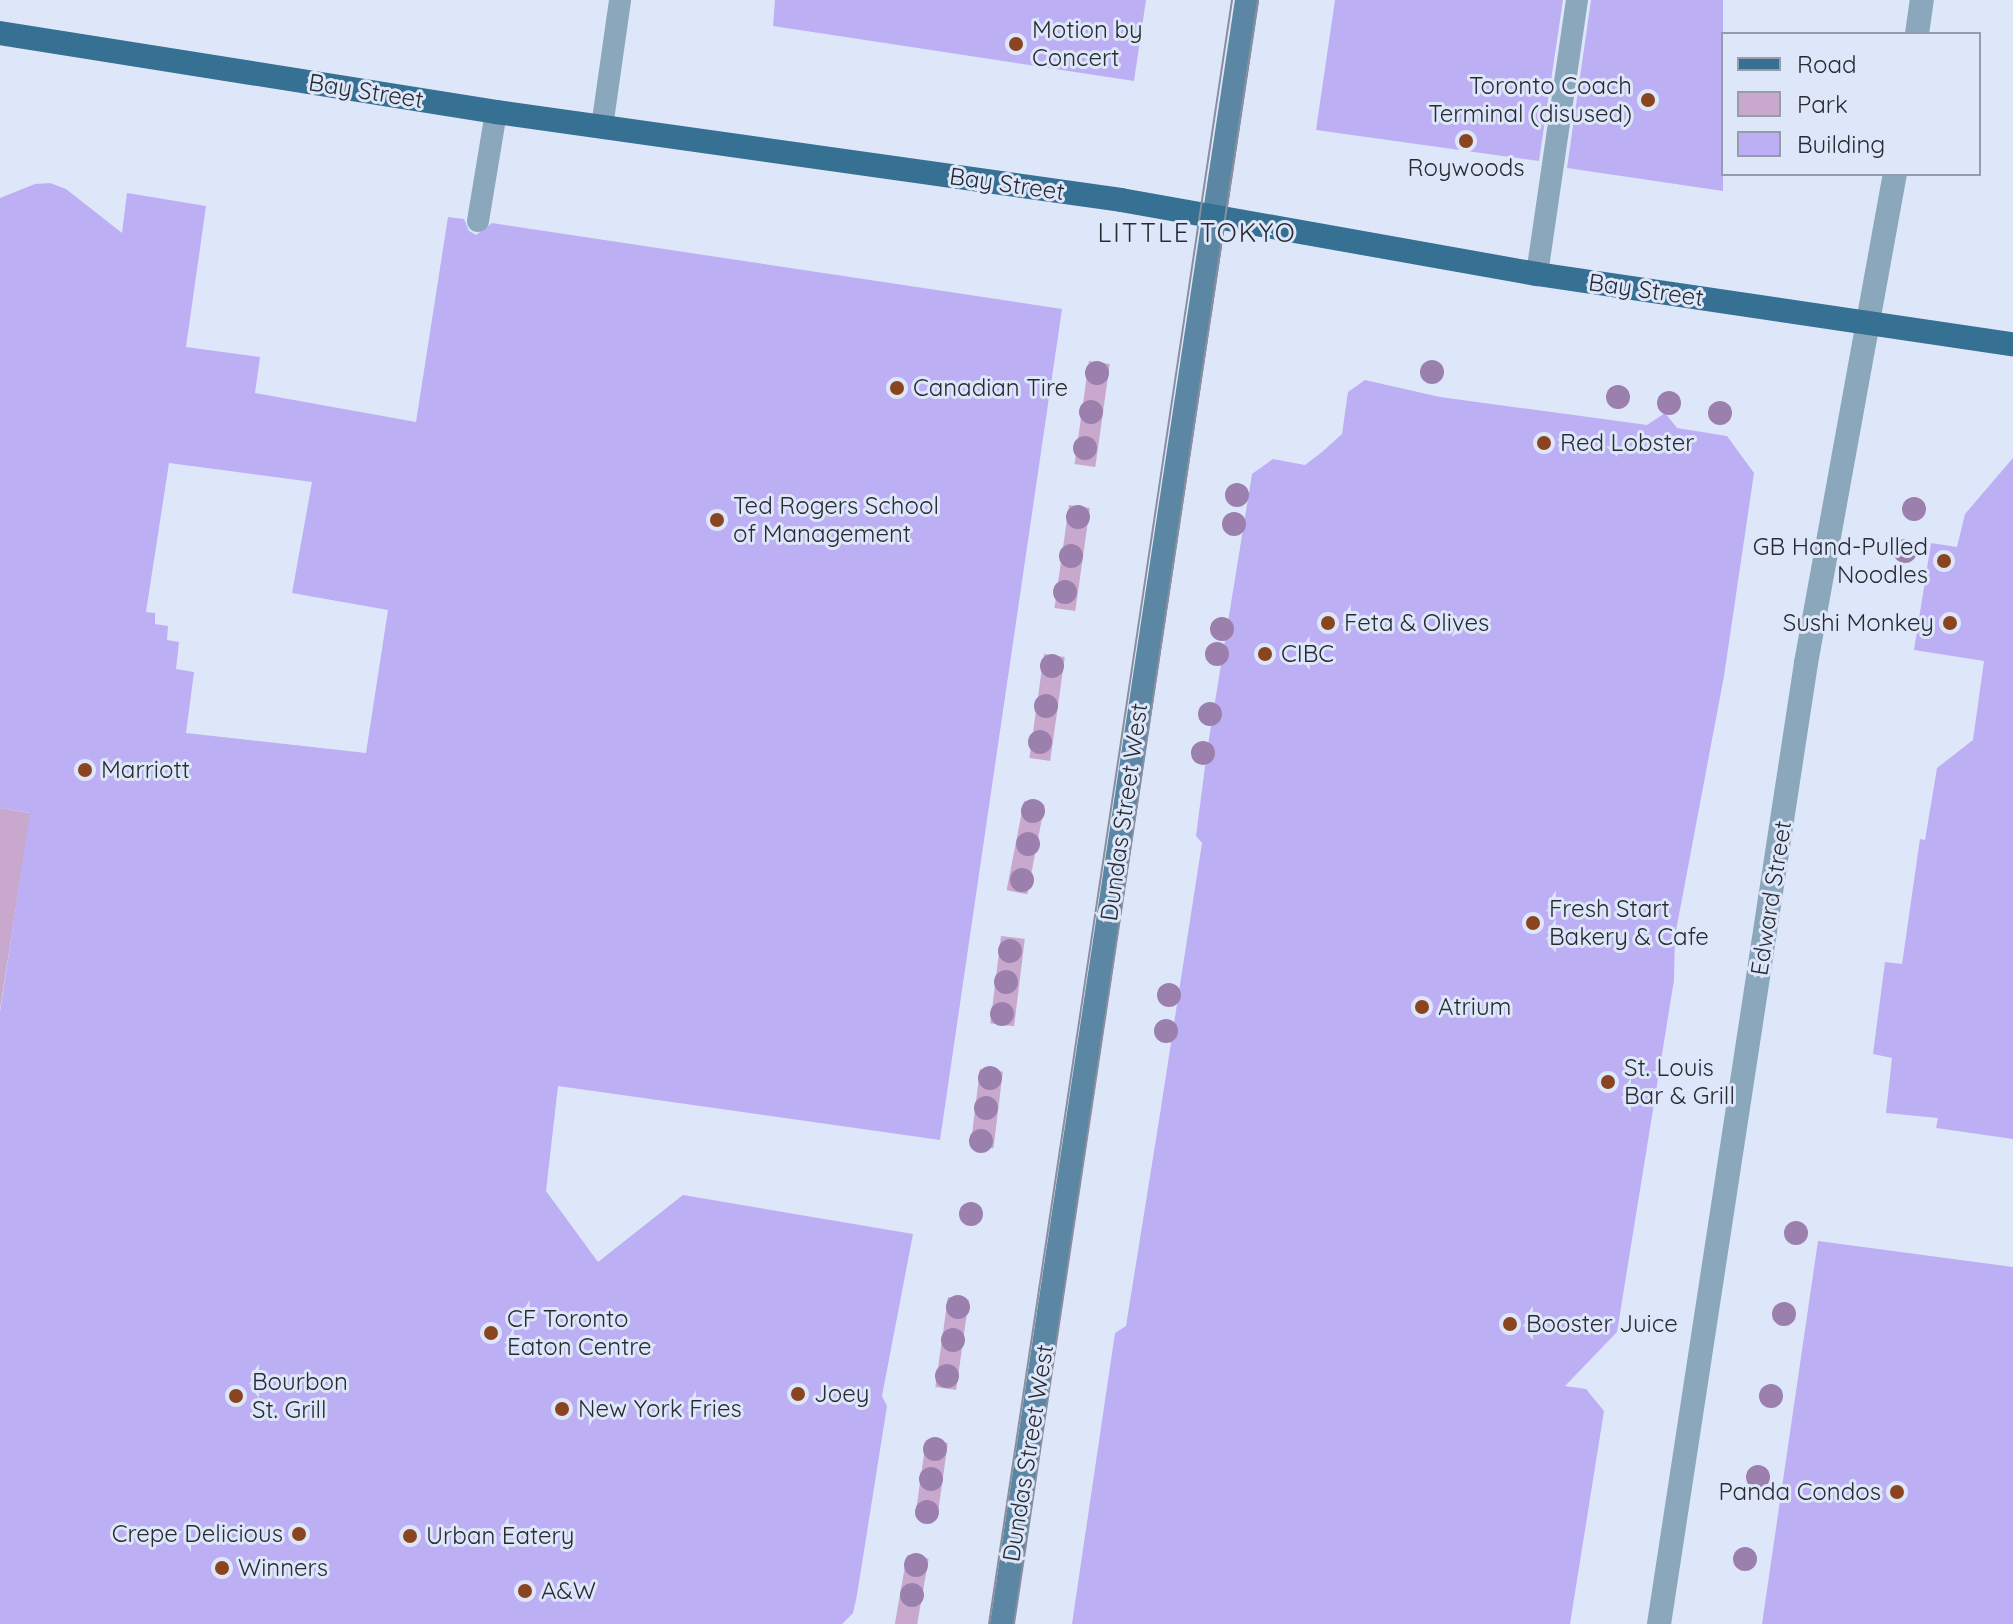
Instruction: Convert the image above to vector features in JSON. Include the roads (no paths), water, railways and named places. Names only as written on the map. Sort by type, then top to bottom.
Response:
[{"type":"main road","name":"Dundas Street West","points":[[1002,1624],[1247,0]]},
{"type":"main road","name":"Bay Street","points":[[0,33],[496,112],[1214,217],[1537,274],[2013,344]]},
{"type":"street","points":[[1917,32],[1922,0]]},
{"type":"street","name":"Edward Street","points":[[1659,1624],[1806,663],[1895,176]]},
{"type":"lane","points":[[602,127],[620,0]]},
{"type":"lane","points":[[1537,274],[1577,0]]},
{"type":"lane","points":[[478,221],[496,112]]},
{"type":"tram line","points":[[989,1624],[1232,0]]},
{"type":"tram line","points":[[1014,1624],[1258,0]]},
{"type":"place","name":"Motion by Concert","points":[[1016,44]]},
{"type":"place","name":"Toronto Coach Terminal (disused)","points":[[1648,100]]},
{"type":"place","name":"Roywoods","points":[[1466,141]]},
{"type":"place","name":"Canadian Tire","points":[[897,388]]},
{"type":"place","name":"Red Lobster","points":[[1544,443]]},
{"type":"place","name":"Ted Rogers School of Management","points":[[717,520]]},
{"type":"place","name":"GB Hand-Pulled Noodles","points":[[1944,561]]},
{"type":"place","name":"Feta & Olives","points":[[1328,623]]},
{"type":"place","name":"Sushi Monkey","points":[[1950,623]]},
{"type":"place","name":"CIBC","points":[[1265,654]]},
{"type":"place","name":"Marriott","points":[[85,770]]},
{"type":"place","name":"Fresh Start Bakery & Cafe","points":[[1533,923]]},
{"type":"place","name":"Atrium","points":[[1422,1007]]},
{"type":"place","name":"St. Louis Bar & Grill","points":[[1608,1082]]},
{"type":"place","name":"Booster Juice","points":[[1510,1324]]},
{"type":"place","name":"CF Toronto Eaton Centre","points":[[491,1333]]},
{"type":"place","name":"Joey","points":[[798,1394]]},
{"type":"place","name":"Bourbon St. Grill","points":[[236,1396]]},
{"type":"place","name":"New York Fries","points":[[562,1409]]},
{"type":"place","name":"Panda Condos","points":[[1897,1492]]},
{"type":"place","name":"Crepe Delicious","points":[[299,1534]]},
{"type":"place","name":"Urban Eatery","points":[[410,1536]]},
{"type":"place","name":"Winners","points":[[222,1568]]},
{"type":"place","name":"A&W","points":[[525,1591]]},
{"type":"district","name":"LITTLE TOKYO","points":[[1197,233]]}]
